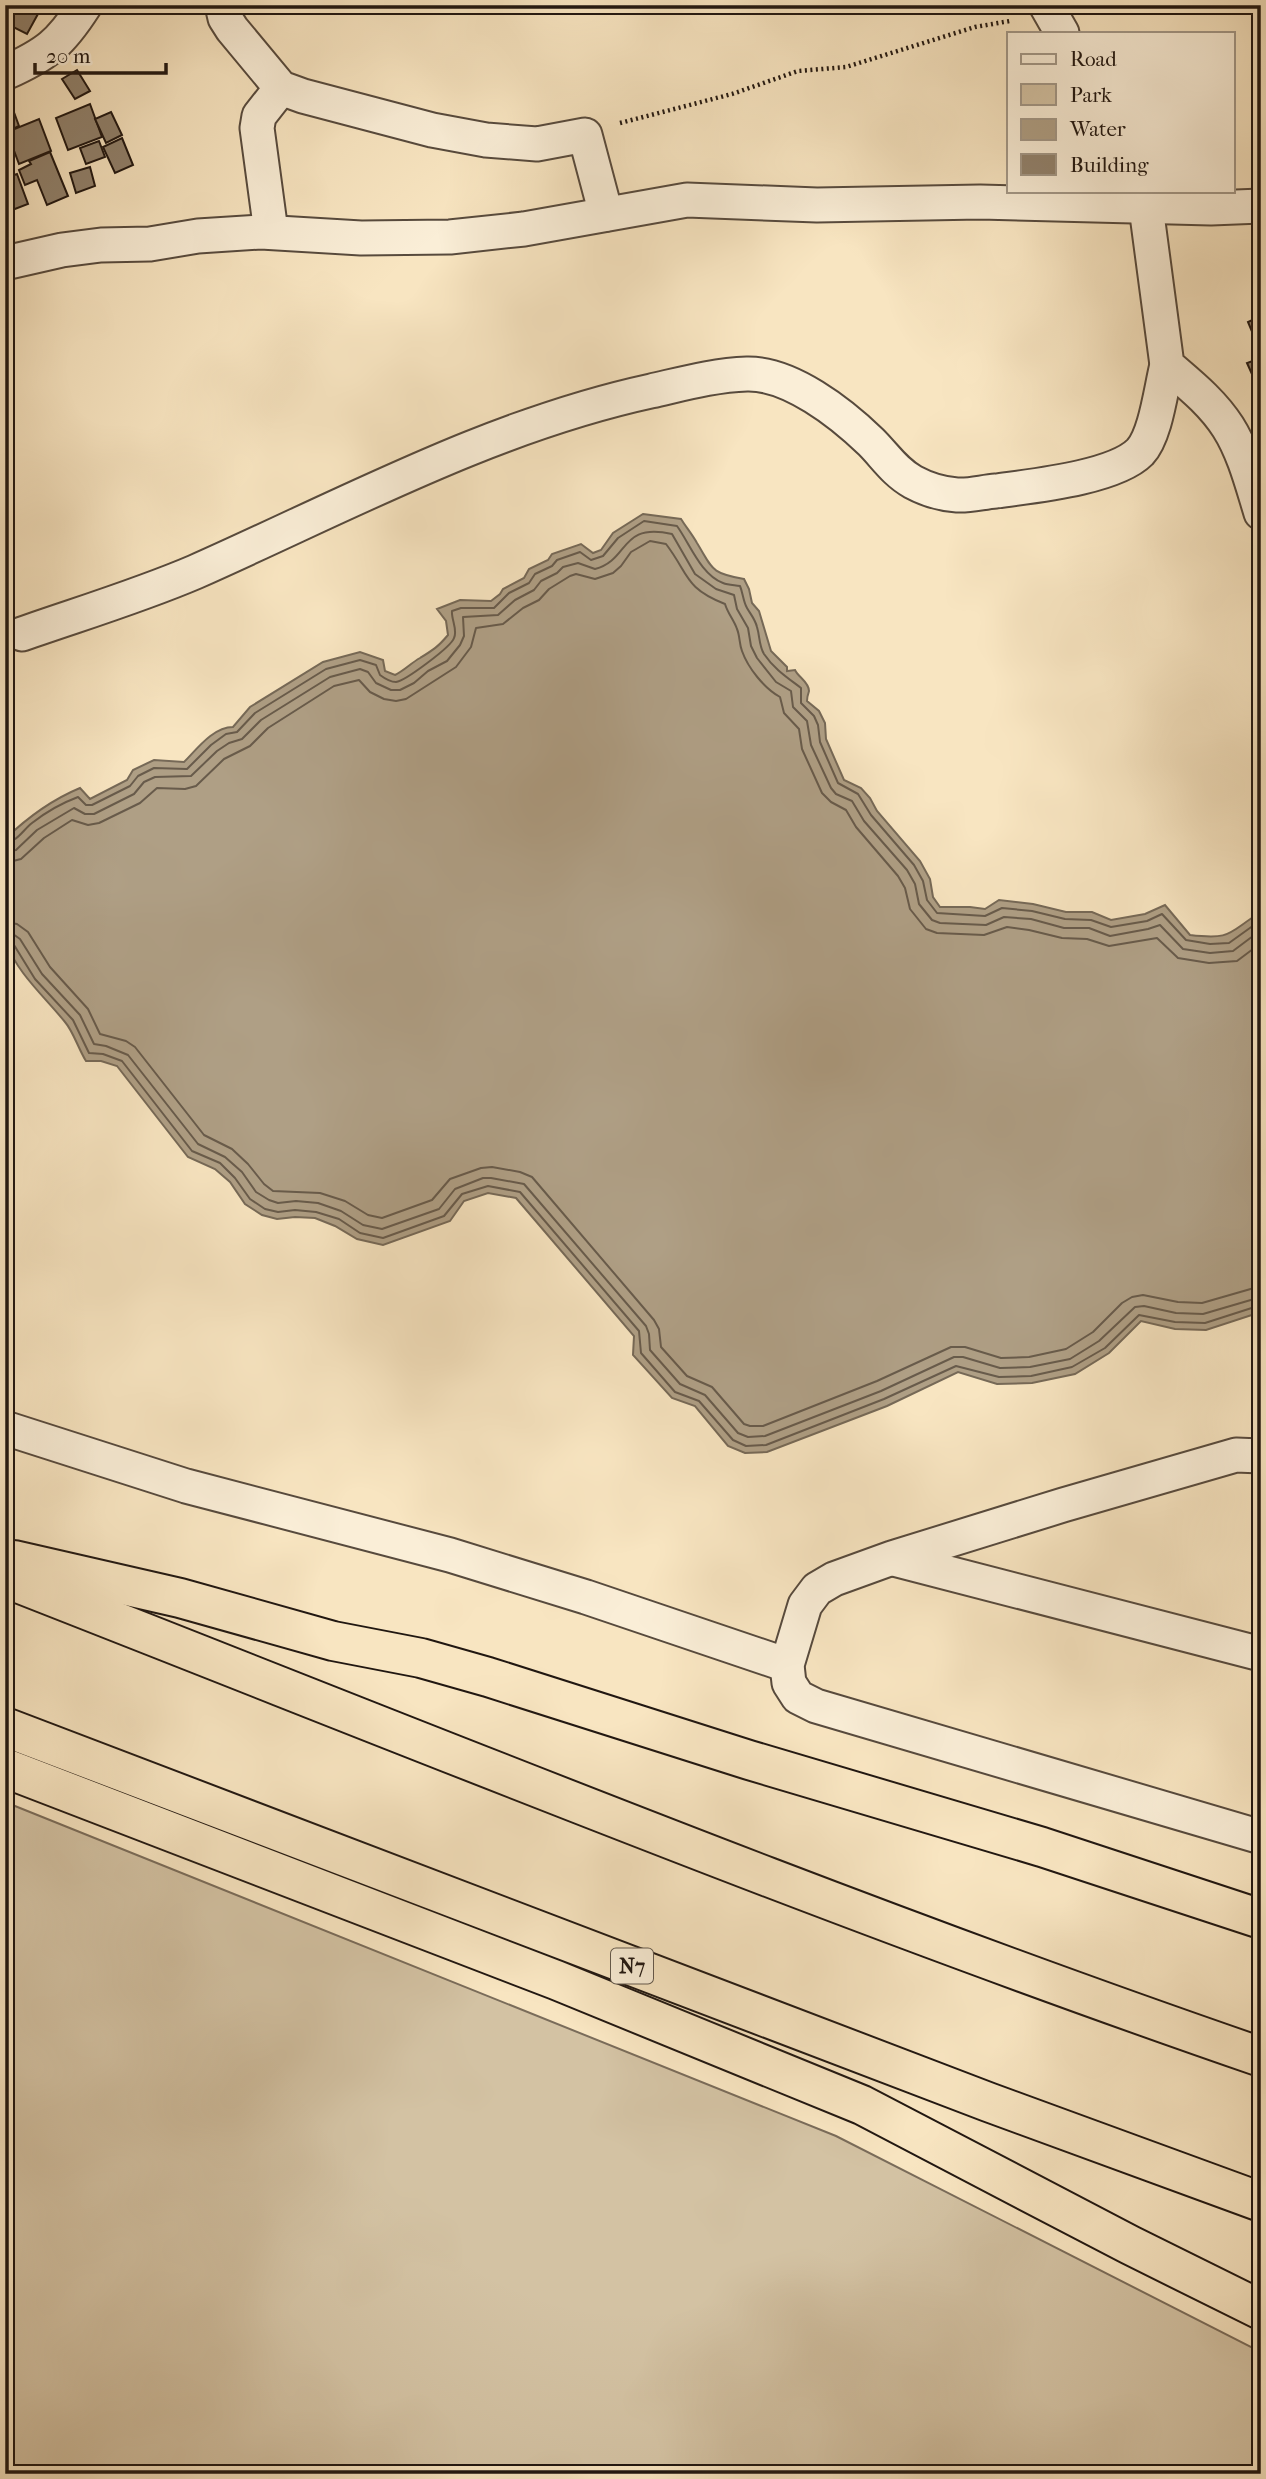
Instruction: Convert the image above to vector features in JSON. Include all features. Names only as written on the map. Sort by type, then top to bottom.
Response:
[{"type":"highway","points":[[5,1558],[180,1598],[333,1642],[443,1664],[749,1760],[1042,1847],[1261,1919]]},
{"type":"highway","points":[[5,1578],[860,1911],[1074,1992],[1261,2057]]},
{"type":"highway","name":"N7","points":[[5,1727],[988,2102],[1261,2203]]},
{"type":"highway","points":[[5,1768],[556,1980],[862,2105],[1130,2245],[1261,2309]]},
{"type":"street","points":[[5,73],[37,58],[66,35],[85,5]]},
{"type":"street","points":[[222,5],[232,29],[281,88],[397,121],[486,141],[537,144],[585,135],[606,214]]},
{"type":"street","points":[[1046,5],[1061,32]]},
{"type":"street","points":[[271,232],[257,128],[259,116],[281,88]]},
{"type":"street","points":[[5,263],[62,250],[198,236],[271,232],[361,238],[450,237],[524,229],[687,200],[817,205],[1109,198],[1146,207],[1261,206]]},
{"type":"street","points":[[22,634],[192,573],[375,489],[532,424],[626,396],[721,376],[752,374],[779,379],[827,404],[871,443],[894,470],[936,491],[959,495],[1061,482],[1121,464],[1140,451],[1150,434],[1167,365],[1146,207]]},
{"type":"street","points":[[1167,365],[1201,394],[1228,427],[1249,475],[1261,513]]},
{"type":"street","points":[[5,1428],[186,1486],[450,1555],[586,1597],[787,1665]]},
{"type":"street","points":[[1261,1456],[1236,1455],[1063,1505],[892,1558],[834,1579],[817,1589],[805,1605],[787,1665],[789,1683],[798,1697],[816,1706],[1261,1837]]},
{"type":"street","points":[[892,1558],[1261,1654]]},
{"type":"path","points":[[585,135],[639,117],[732,94],[798,71],[846,67],[975,27],[1013,21],[1046,5]]},
{"type":"green space","points":[[5,1802],[836,2136],[1261,2352],[1261,2474],[5,2474]]},
{"type":"water","points":[[643,514],[681,519],[718,572],[744,579],[752,603],[759,611],[771,651],[787,667],[787,671],[795,670],[807,685],[807,701],[819,711],[825,723],[826,739],[844,780],[861,788],[920,861],[930,879],[933,897],[940,907],[985,909],[999,900],[1066,912],[1092,912],[1111,920],[1145,914],[1165,905],[1190,935],[1204,936],[1229,933],[1261,912],[1261,1312],[1206,1330],[1175,1329],[1141,1321],[1109,1353],[1075,1374],[1032,1383],[997,1384],[958,1372],[887,1406],[767,1452],[745,1453],[728,1446],[695,1406],[672,1398],[633,1355],[634,1336],[516,1198],[488,1193],[464,1201],[450,1221],[383,1245],[357,1239],[315,1218],[277,1219],[262,1215],[245,1204],[230,1182],[215,1169],[188,1157],[117,1066],[101,1061],[86,1061],[68,1026],[24,974],[5,941],[5,839],[40,810],[80,788],[90,799],[127,780],[133,770],[154,760],[184,762],[212,735],[233,727],[250,707],[323,662],[360,652],[383,660],[385,671],[395,675],[435,648],[448,635],[446,621],[437,609],[460,600],[491,601],[503,589],[524,578],[529,569],[548,560],[552,554],[581,544],[593,553],[601,550],[613,533]]},
{"type":"building","points":[[5,5],[27,5],[39,12],[27,34],[5,23]]},
{"type":"building","points":[[77,70],[90,91],[75,99],[62,79]]},
{"type":"building","points":[[8,96],[19,126],[5,133],[5,97]]},
{"type":"building","points":[[90,104],[102,137],[68,150],[56,118]]},
{"type":"building","points":[[111,112],[122,135],[106,143],[95,119]]},
{"type":"building","points":[[39,119],[51,151],[19,164],[7,132]]},
{"type":"building","points":[[122,138],[133,165],[115,173],[103,147]]},
{"type":"building","points":[[99,141],[105,157],[86,164],[80,148]]},
{"type":"building","points":[[50,152],[68,196],[47,205],[37,180],[25,185],[19,170],[31,164],[29,161]]},
{"type":"building","points":[[90,167],[95,186],[76,193],[70,173]]},
{"type":"building","points":[[17,174],[28,204],[7,212],[5,178]]},
{"type":"building","points":[[1261,316],[1261,353],[1248,322]]},
{"type":"building","points":[[1261,358],[1261,394],[1247,363]]}]
